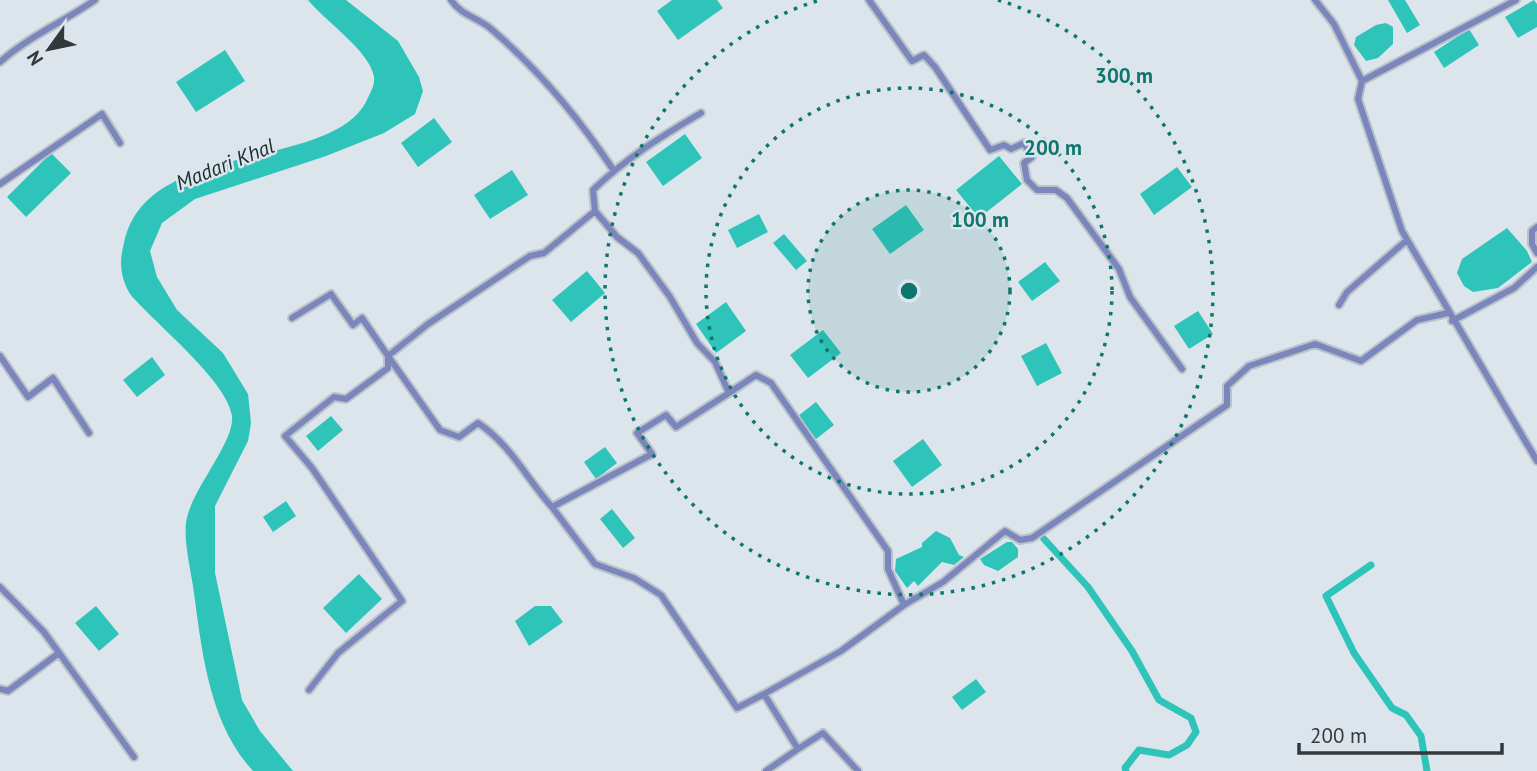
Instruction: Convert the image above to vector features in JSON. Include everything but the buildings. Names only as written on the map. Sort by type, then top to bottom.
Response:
[{"type":"street","points":[[0,62],[24,40],[59,25],[95,0]]},
{"type":"street","points":[[451,0],[458,10],[488,27],[579,118],[614,171]]},
{"type":"street","points":[[869,0],[912,61],[924,55],[935,67],[990,150],[1004,145],[1010,149],[1024,143],[1032,157],[1024,163],[1027,180],[1037,190],[1056,190],[1067,198],[1119,269],[1130,297],[1182,369]]},
{"type":"street","points":[[1315,0],[1334,24],[1362,81],[1358,99],[1407,240],[1452,321],[1537,461]]},
{"type":"street","points":[[1362,81],[1516,0]]},
{"type":"street","points":[[701,113],[634,153],[593,190],[595,211],[617,237],[638,253],[670,297],[697,344],[715,362],[729,393]]},
{"type":"street","points":[[0,184],[102,114],[120,143]]},
{"type":"street","points":[[388,356],[428,324],[530,256],[544,253],[595,211]]},
{"type":"street","points":[[1537,227],[1532,231],[1532,244],[1537,253]]},
{"type":"street","points":[[1339,305],[1347,292],[1407,240]]},
{"type":"street","points":[[1452,321],[1506,293],[1525,280],[1537,267]]},
{"type":"street","points":[[292,317],[331,293],[353,325],[362,318],[440,430],[459,436],[478,423],[487,429],[514,456],[595,564],[634,578],[661,595],[737,708],[841,651],[904,605],[943,582],[1005,531],[1020,540],[1032,538],[1149,460],[1227,405],[1227,386],[1249,366],[1315,344],[1361,361],[1417,320],[1448,313]]},
{"type":"street","points":[[0,356],[28,397],[53,378],[89,433]]},
{"type":"street","points":[[309,690],[338,653],[402,601],[312,468],[285,436],[334,397],[346,399],[388,368],[388,356]]},
{"type":"street","points":[[552,507],[652,454],[637,433],[666,415],[676,427],[756,375],[771,383],[888,551],[888,569],[904,605]]},
{"type":"street","points":[[0,587],[44,632],[134,757]]},
{"type":"street","points":[[0,689],[8,691],[59,653]]},
{"type":"street","points":[[764,694],[798,749]]},
{"type":"street","points":[[766,771],[823,733],[858,771]]},
{"type":"water","name":"Madari Khal","points":[[308,0],[346,0],[398,41],[419,77],[423,91],[415,114],[384,133],[326,156],[195,199],[162,223],[150,251],[157,277],[177,310],[223,353],[248,394],[251,423],[248,441],[215,506],[215,573],[242,700],[260,731],[293,771],[253,771],[226,730],[210,684],[186,538],[189,510],[227,439],[232,416],[227,402],[204,369],[130,294],[122,275],[121,256],[139,210],[166,187],[200,171],[315,139],[346,124],[366,102],[374,83],[371,67],[356,47]]},
{"type":"water","points":[[672,0],[717,0],[723,8],[678,40],[657,11]]},
{"type":"water","points":[[1388,0],[1405,0],[1420,25],[1407,33]]},
{"type":"water","points":[[1534,0],[1537,4],[1537,27],[1518,38],[1505,17]]},
{"type":"water","points":[[1386,23],[1393,27],[1393,44],[1378,58],[1366,61],[1354,45],[1356,37],[1376,25]]},
{"type":"water","points":[[1469,29],[1479,45],[1444,68],[1434,52]]},
{"type":"water","points":[[225,50],[245,81],[196,112],[176,82]]},
{"type":"water","points":[[434,118],[452,142],[418,167],[401,143]]},
{"type":"water","points":[[685,134],[702,158],[663,186],[646,162]]},
{"type":"water","points":[[51,153],[71,173],[26,217],[7,197]]},
{"type":"water","points":[[999,156],[1022,184],[979,218],[956,190]]},
{"type":"water","points":[[1177,167],[1192,187],[1154,215],[1140,194]]},
{"type":"water","points":[[512,170],[528,195],[490,219],[474,195]]},
{"type":"water","points":[[906,205],[924,230],[890,254],[872,229]]},
{"type":"water","points":[[759,214],[768,232],[737,248],[728,230]]},
{"type":"water","points":[[1507,228],[1527,251],[1532,262],[1498,288],[1473,292],[1464,286],[1457,273],[1462,259]]},
{"type":"water","points":[[784,234],[807,261],[796,270],[773,243]]},
{"type":"water","points":[[1045,262],[1060,281],[1032,301],[1018,282]]},
{"type":"water","points":[[587,271],[605,293],[571,322],[552,300]]},
{"type":"water","points":[[726,302],[746,331],[716,353],[696,324]]},
{"type":"water","points":[[1198,311],[1213,334],[1189,349],[1174,326]]},
{"type":"water","points":[[823,330],[841,353],[808,378],[790,355]]},
{"type":"water","points":[[1046,343],[1062,373],[1037,386],[1021,356]]},
{"type":"water","points":[[152,357],[165,375],[137,397],[123,380]]},
{"type":"water","points":[[816,402],[834,425],[816,439],[798,416]]},
{"type":"water","points":[[331,416],[343,430],[318,451],[306,436]]},
{"type":"water","points":[[923,439],[942,465],[912,487],[893,461]]},
{"type":"water","points":[[605,447],[617,463],[596,479],[584,462]]},
{"type":"water","points":[[286,501],[296,516],[273,532],[263,517]]},
{"type":"water","points":[[612,509],[635,538],[623,548],[600,519]]},
{"type":"water","points":[[936,531],[950,538],[959,555],[964,557],[954,565],[942,562],[918,586],[914,581],[907,588],[895,571],[896,559],[922,547],[922,543]]},
{"type":"water","points":[[1007,542],[1012,542],[1018,549],[1018,557],[998,571],[984,565],[980,559]]},
{"type":"water","points":[[359,574],[382,599],[346,633],[323,608]]},
{"type":"water","points":[[96,606],[119,634],[99,651],[75,623]]},
{"type":"water","points":[[535,606],[551,606],[563,622],[529,646],[515,621]]},
{"type":"water","points":[[976,679],[986,692],[962,710],[952,697]]},
{"type":"waterway","points":[[1044,539],[1088,587],[1132,651],[1159,700],[1191,718],[1196,732],[1187,745],[1169,755],[1139,750],[1125,768],[1126,771]]},
{"type":"waterway","points":[[1371,565],[1326,596],[1354,653],[1392,708],[1406,715],[1421,736],[1427,771]]}]
